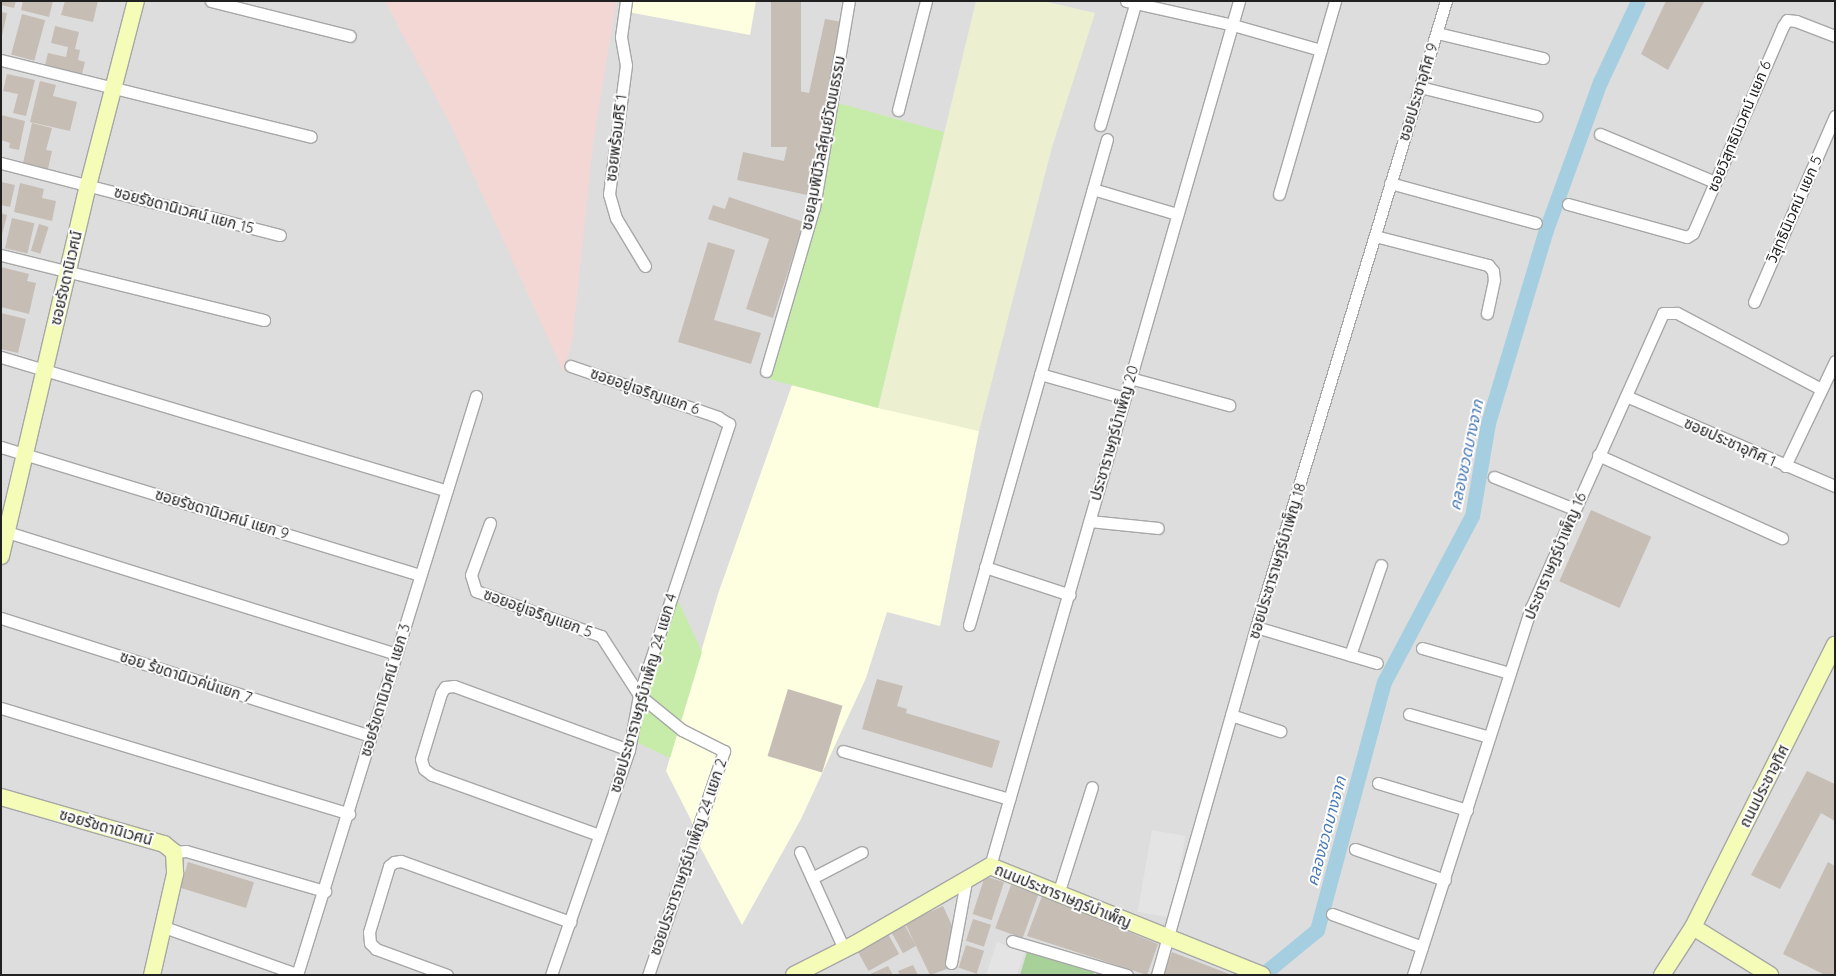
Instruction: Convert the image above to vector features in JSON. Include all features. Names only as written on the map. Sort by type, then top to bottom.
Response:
[{"type":"street","name":"ซอยรัชดานิเวศน์","points":[[1,556],[112,86],[136,1]]},
{"type":"street","points":[[211,1],[350,36]]},
{"type":"street","name":"ซอยพร้อมศิริ 1","points":[[626,1],[621,38],[626,65],[609,194],[616,218],[645,266]]},
{"type":"street","name":"ซอยลุมพินีวิลล์ศูนย์วัฒนธรรม","points":[[766,371],[814,207],[849,1]]},
{"type":"street","points":[[898,110],[926,1]]},
{"type":"street","name":"ประชาราษฎร์บำเพ็ญ 20","points":[[990,866],[1070,595],[1124,398],[1240,1]]},
{"type":"street","points":[[1279,194],[1335,1]]},
{"type":"street","name":"ซอยประชาอุทิศ 9","points":[[1390,183],[1446,1]]},
{"type":"street","points":[[1100,125],[1132,2],[1233,25],[1321,50]]},
{"type":"street","name":"ซอยวิสุทธินิเวศน์ แยก 6","points":[[1568,204],[1678,236],[1687,237],[1693,234],[1787,20],[1796,21],[1835,36]]},
{"type":"street","points":[[1437,33],[1543,58]]},
{"type":"street","points":[[1,60],[112,86],[311,137]]},
{"type":"street","points":[[1420,87],[1536,116]]},
{"type":"street","name":"วิสุทธินิเวศน์ แยก 5","points":[[1754,302],[1835,116]]},
{"type":"street","points":[[1600,134],[1715,182]]},
{"type":"street","points":[[969,625],[1107,139]]},
{"type":"street","name":"ซอยรัชดานิเวศน์ แยก 15","points":[[1,163],[280,235]]},
{"type":"street","points":[[1390,183],[1536,223]]},
{"type":"street","name":"ซอยประชาราษฎร์บำเพ็ญ 18","points":[[1157,975],[1256,626],[1390,183]]},
{"type":"street","points":[[1093,189],[1177,214]]},
{"type":"street","points":[[1375,236],[1488,265],[1493,271],[1494,280],[1488,313]]},
{"type":"street","points":[[1,255],[264,320]]},
{"type":"street","name":"ประชาราษฎร์บำเพ็ญ 16","points":[[1413,975],[1531,608],[1574,508],[1663,313],[1670,310],[1820,389]]},
{"type":"street","points":[[1,357],[45,367],[444,490]]},
{"type":"street","points":[[1785,466],[1820,389],[1835,361]]},
{"type":"street","name":"ซอยอยู่เจริญแยก 6","points":[[571,366],[718,417]]},
{"type":"street","points":[[1040,374],[1124,398]]},
{"type":"street","points":[[1130,378],[1229,405]]},
{"type":"street","name":"ซอยประชาอุทิศ 1","points":[[1626,396],[1835,486]]},
{"type":"street","name":"ซอยร้ขดานิเวศน์ แยก 3","points":[[297,974],[349,814],[444,490],[473,400]]},
{"type":"street","name":"ซอยประชาราษฎร์บำเพ็ญ 24 แยก 4","points":[[551,975],[629,750],[639,696],[655,653],[702,498],[726,439],[729,424],[718,417]]},
{"type":"street","name":"ซอยรัชดานิเวศน์ แยก 9","points":[[1,447],[420,575]]},
{"type":"street","points":[[1598,456],[1782,538]]},
{"type":"street","points":[[1494,477],[1574,508]]},
{"type":"street","points":[[1090,521],[1158,528]]},
{"type":"street","name":"ซอยอยู่เจริญแยก 5","points":[[490,523],[471,575],[476,591],[601,636],[639,696]]},
{"type":"street","points":[[7,532],[396,654]]},
{"type":"street","points":[[1350,655],[1380,564]]},
{"type":"street","points":[[985,566],[1070,595]]},
{"type":"street","name":"ซอย ร้ขดานิเวค่นํแยก 7","points":[[1,618],[371,736]]},
{"type":"street","points":[[1256,626],[1377,663]]},
{"type":"street","name":"ถนนประชาอุทิศ","points":[[1693,927],[1835,645]]},
{"type":"street","points":[[1422,648],[1509,672]]},
{"type":"street","points":[[599,836],[432,775],[424,768],[421,760],[441,692],[446,687],[454,686],[629,750]]},
{"type":"street","name":"ซอยประชาราษฎร์บำเพ็ญ 24 แยก 2","points":[[639,696],[682,730],[724,751],[648,975]]},
{"type":"street","points":[[1,708],[349,814]]},
{"type":"street","points":[[1408,714],[1489,737]]},
{"type":"street","points":[[1231,716],[1280,731]]},
{"type":"street","points":[[843,751],[1010,799]]},
{"type":"street","points":[[1378,782],[1467,810]]},
{"type":"street","points":[[1058,894],[1092,787]]},
{"type":"street","name":"ซอยรัชดานิเวศน์","points":[[1,797],[164,844],[174,852]]},
{"type":"street","points":[[1355,849],[1445,880]]},
{"type":"street","points":[[152,975],[175,874],[174,852],[186,850],[325,890]]},
{"type":"street","points":[[800,852],[844,949]]},
{"type":"street","points":[[812,878],[862,852]]},
{"type":"street","points":[[447,975],[376,949],[370,943],[369,932],[389,866],[402,861],[570,922]]},
{"type":"street","name":"ถนนประชาราษฎร์บำเพ็ญ","points":[[794,975],[844,949],[967,876],[990,866],[1168,940],[1255,972]]},
{"type":"street","points":[[951,963],[967,876]]},
{"type":"street","points":[[1332,914],[1422,947]]},
{"type":"street","points":[[164,927],[297,974]]},
{"type":"street","points":[[1662,975],[1693,927],[1770,975]]},
{"type":"street","points":[[1012,941],[1127,975]]},
{"type":"shaded area","points":[[1,1],[1835,1],[1835,975],[1,975]]},
{"type":"shaded area","points":[[385,1],[616,1],[593,144],[573,335],[564,373],[450,124]]},
{"type":"shaded area","points":[[630,1],[756,1],[750,35],[628,12]]},
{"type":"shaded area","points":[[976,1],[1043,1],[1095,13],[1052,147],[979,431],[878,408]]},
{"type":"shaded area","points":[[792,385],[979,431],[940,626],[887,612],[866,678],[801,819],[742,925],[698,843],[691,820],[666,771],[718,594]]},
{"type":"shaded area","points":[[1152,830],[1185,836],[1171,918],[1138,912]]},
{"type":"shaded area","points":[[997,942],[1025,952],[1017,975],[986,975]]},
{"type":"green space","points":[[838,103],[944,132],[878,408],[769,379],[816,224]]},
{"type":"green space","points":[[675,594],[702,652],[670,758],[634,741]]},
{"type":"green space","points":[[1027,952],[1094,972],[1093,975],[1020,975]]},
{"type":"building","points":[[1,1],[16,1],[14,8],[1,5]]},
{"type":"building","points":[[23,1],[53,1],[49,17],[21,10]]},
{"type":"building","points":[[65,1],[98,1],[93,22],[61,15]]},
{"type":"building","points":[[771,1],[801,1],[801,147],[771,147]]},
{"type":"building","points":[[1666,1],[1704,2],[1668,70],[1641,54]]},
{"type":"building","points":[[1,12],[7,13],[2,36],[1,35]]},
{"type":"building","points":[[22,14],[45,20],[34,61],[11,55]]},
{"type":"building","points":[[825,19],[843,22],[807,195],[737,180],[743,152],[784,161],[799,91],[809,93]]},
{"type":"building","points":[[55,26],[79,32],[75,49],[80,50],[78,60],[85,62],[82,74],[45,65],[48,53],[66,57],[68,47],[51,43]]},
{"type":"building","points":[[7,74],[35,80],[26,116],[13,113],[18,94],[3,91]]},
{"type":"building","points":[[40,81],[56,85],[53,96],[77,102],[70,131],[30,122]]},
{"type":"building","points":[[1,115],[25,121],[19,150],[9,148],[10,143],[1,140]]},
{"type":"building","points":[[32,123],[52,128],[46,150],[52,151],[48,169],[23,163]]},
{"type":"building","points":[[1,182],[15,185],[10,207],[1,205]]},
{"type":"building","points":[[20,183],[44,189],[42,198],[56,201],[52,221],[14,212]]},
{"type":"building","points":[[729,197],[804,222],[773,318],[746,309],[769,239],[708,219],[713,205],[725,209]]},
{"type":"building","points":[[1,213],[7,215],[2,235],[1,235]]},
{"type":"building","points":[[12,218],[34,223],[27,253],[5,248]]},
{"type":"building","points":[[39,224],[49,227],[40,254],[31,251]]},
{"type":"building","points":[[708,242],[735,250],[714,320],[761,333],[751,364],[678,342]]},
{"type":"building","points":[[1,267],[29,274],[27,281],[36,283],[29,314],[1,307]]},
{"type":"building","points":[[1,313],[26,319],[18,353],[1,349]]},
{"type":"building","points":[[1591,510],[1651,537],[1620,608],[1559,581]]},
{"type":"building","points":[[877,679],[903,686],[897,706],[907,709],[906,713],[1000,741],[992,768],[862,729]]},
{"type":"building","points":[[788,689],[843,706],[822,773],[768,756]]},
{"type":"building","points":[[1807,771],[1835,784],[1835,821],[1821,813],[1780,889],[1751,875]]},
{"type":"building","points":[[188,862],[254,882],[246,908],[180,888]]},
{"type":"building","points":[[1828,862],[1835,866],[1835,975],[1825,975],[1783,954]]},
{"type":"building","points":[[985,876],[1004,882],[992,920],[973,914]]},
{"type":"building","points":[[1011,885],[1038,895],[1023,938],[995,928]]},
{"type":"building","points":[[1042,896],[1158,944],[1147,975],[1027,936]]},
{"type":"building","points":[[943,906],[955,932],[947,969],[930,975],[905,923]]},
{"type":"building","points":[[973,919],[991,925],[984,947],[966,941]]},
{"type":"building","points":[[904,924],[916,946],[903,953],[891,931]]},
{"type":"building","points":[[888,934],[899,954],[869,971],[857,951]]},
{"type":"building","points":[[966,945],[984,951],[977,974],[959,968]]},
{"type":"building","points":[[1172,952],[1232,975],[1163,975]]},
{"type":"building","points":[[913,965],[918,975],[900,975],[898,971]]},
{"type":"building","points":[[888,966],[893,975],[868,975]]},
{"type":"waterway","name":"คลองชวดบางจาก","points":[[1262,975],[1317,930],[1384,682],[1472,516],[1488,423],[1546,230],[1600,82],[1638,1]]}]
